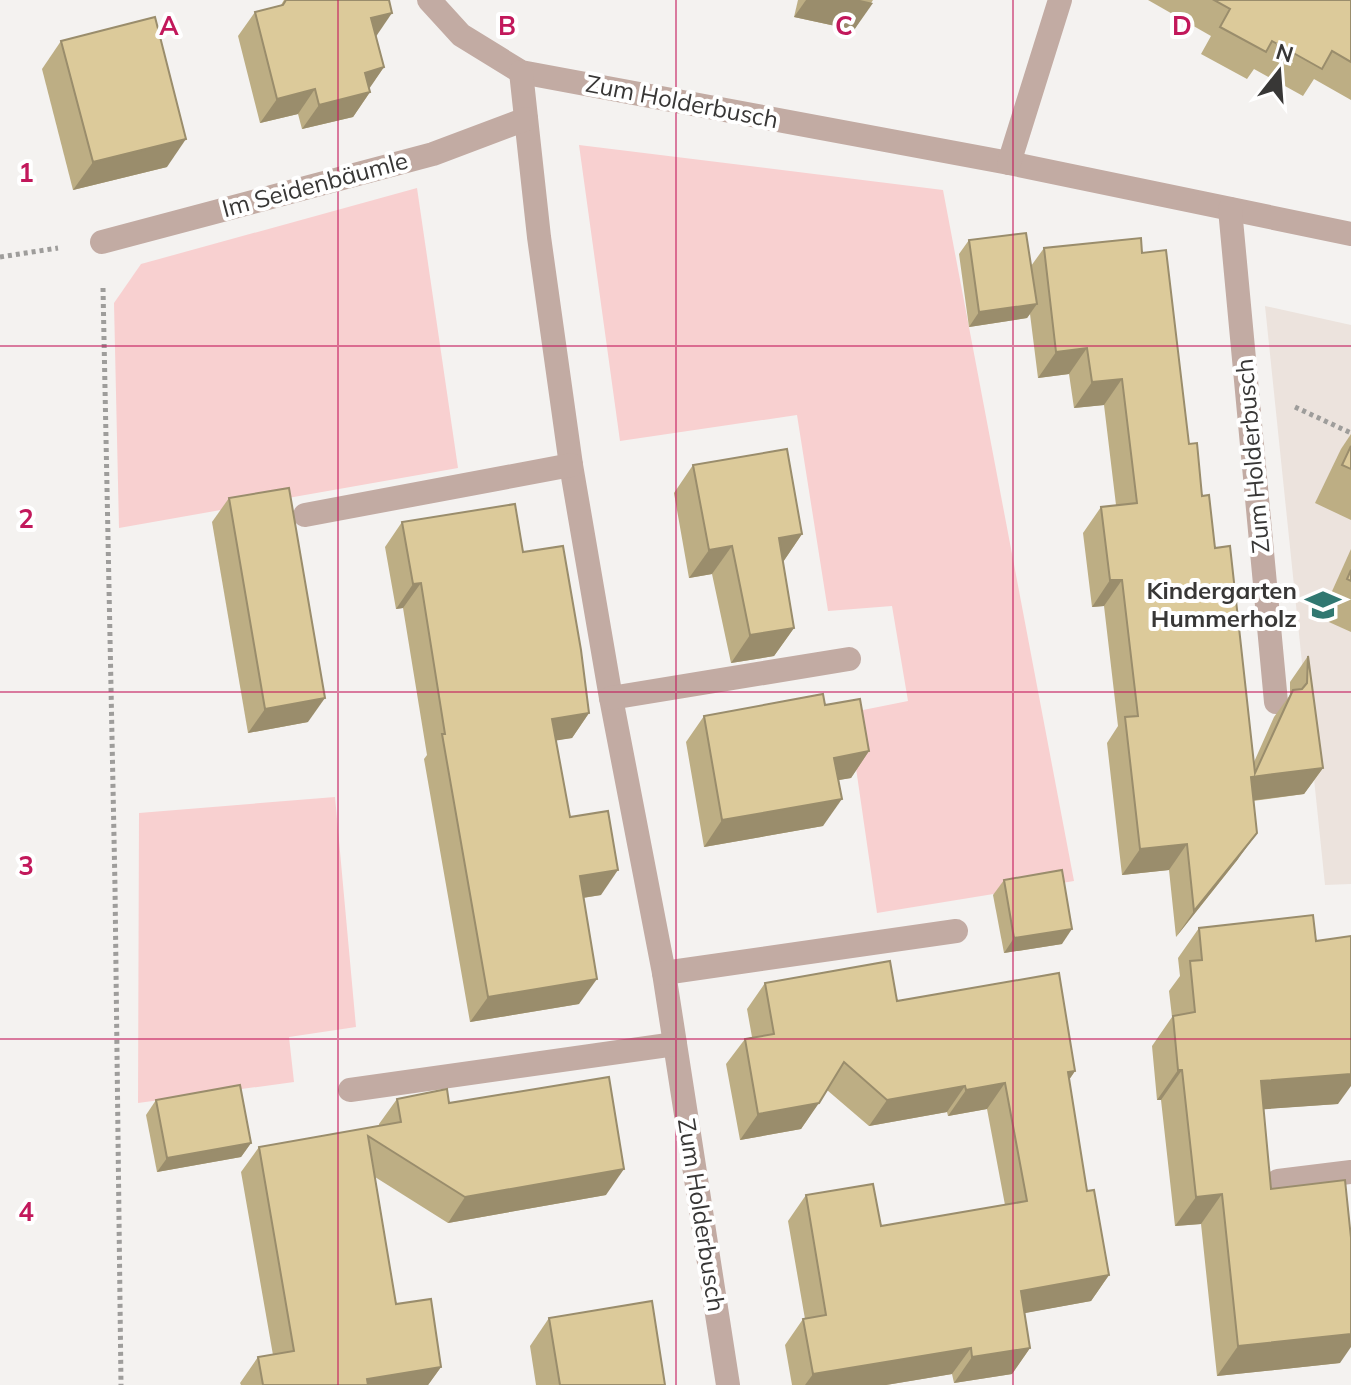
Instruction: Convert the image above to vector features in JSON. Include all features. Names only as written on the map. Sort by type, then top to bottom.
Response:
[{"type":"street","points":[[429,0],[461,35],[521,72]]},
{"type":"street","points":[[1009,163],[1060,0]]},
{"type":"street","name":"Zum Holderbusch","points":[[728,1385],[664,973],[611,698],[571,465],[539,237],[521,72],[1009,163],[1351,234]]},
{"type":"street","name":"Im Seidenbäumle","points":[[102,242],[433,154],[526,119]]},
{"type":"street","name":"Zum Holderbusch","points":[[1230,209],[1276,702]]},
{"type":"street","points":[[305,515],[571,465]]},
{"type":"street","points":[[611,698],[849,659]]},
{"type":"street","points":[[664,973],[956,931]]},
{"type":"street","points":[[350,1090],[675,1044]]},
{"type":"street","points":[[1278,1181],[1351,1172]]},
{"type":"path","points":[[0,257],[102,242],[121,1385]]},
{"type":"shaded area","points":[[579,145],[943,190],[1074,881],[877,913],[848,713],[908,701],[892,606],[828,611],[797,415],[620,441]]},
{"type":"shaded area","points":[[417,188],[458,468],[119,528],[114,303],[141,264]]},
{"type":"shaded area","name":"Kindergarten Hummerholz","points":[[1265,306],[1351,325],[1351,884],[1325,885]]},
{"type":"shaded area","points":[[335,797],[356,1027],[289,1037],[294,1082],[138,1103],[139,813]]},
{"type":"building","points":[[286,0],[389,0],[392,13],[371,18],[384,67],[365,73],[370,92],[319,105],[315,89],[277,99],[255,12],[283,5]]},
{"type":"building","points":[[1214,0],[1351,0],[1351,62],[1332,51],[1322,69],[1272,41],[1266,52],[1220,27],[1230,9]]},
{"type":"building","points":[[155,17],[186,139],[93,162],[61,41]]},
{"type":"building","points":[[1026,233],[1037,304],[979,312],[969,240]]},
{"type":"building","points":[[1141,238],[1142,253],[1166,250],[1189,444],[1197,443],[1202,496],[1209,495],[1215,548],[1230,546],[1255,773],[1293,690],[1302,689],[1307,683],[1308,656],[1323,768],[1251,777],[1257,833],[1194,911],[1187,844],[1140,849],[1125,717],[1138,716],[1122,580],[1110,580],[1101,507],[1137,503],[1122,379],[1092,382],[1087,348],[1056,352],[1044,248]]},
{"type":"building","points":[[1351,446],[1351,469],[1342,465]]},
{"type":"building","points":[[787,449],[802,534],[779,538],[794,628],[750,635],[732,546],[709,550],[693,465]]},
{"type":"building","points":[[289,488],[325,698],[265,709],[229,498]]},
{"type":"building","points":[[515,504],[523,552],[563,546],[589,713],[552,719],[570,817],[608,811],[618,870],[580,876],[597,979],[488,997],[442,734],[445,734],[421,583],[413,584],[402,522]]},
{"type":"building","points":[[823,694],[825,705],[860,699],[869,751],[834,758],[842,799],[722,820],[704,716]]},
{"type":"building","points":[[1062,870],[1072,929],[1014,938],[1004,880]]},
{"type":"building","points":[[1313,915],[1316,941],[1351,936],[1351,1074],[1261,1081],[1271,1189],[1345,1180],[1351,1238],[1351,1334],[1238,1346],[1222,1194],[1196,1197],[1173,1016],[1195,1012],[1190,961],[1202,960],[1199,928]]},
{"type":"building","points":[[890,961],[897,1001],[1059,973],[1075,1071],[1068,1072],[1087,1191],[1094,1190],[1109,1275],[1021,1291],[1030,1348],[972,1357],[971,1348],[813,1374],[803,1319],[826,1315],[806,1195],[873,1184],[881,1226],[1027,1201],[1005,1083],[966,1090],[965,1086],[887,1100],[844,1062],[819,1103],[758,1114],[745,1039],[774,1034],[765,983]]},
{"type":"building","points":[[609,1077],[624,1169],[465,1197],[368,1136],[396,1304],[431,1299],[441,1367],[367,1379],[368,1385],[263,1385],[258,1357],[294,1351],[259,1147],[401,1122],[397,1099],[447,1089],[449,1103]]},
{"type":"building","points":[[240,1085],[251,1143],[167,1158],[156,1100]]},
{"type":"building","points":[[652,1301],[665,1385],[560,1385],[549,1318]]},
{"type":"place","name":"Kindergarten Hummerholz","points":[[1323,605]]}]
